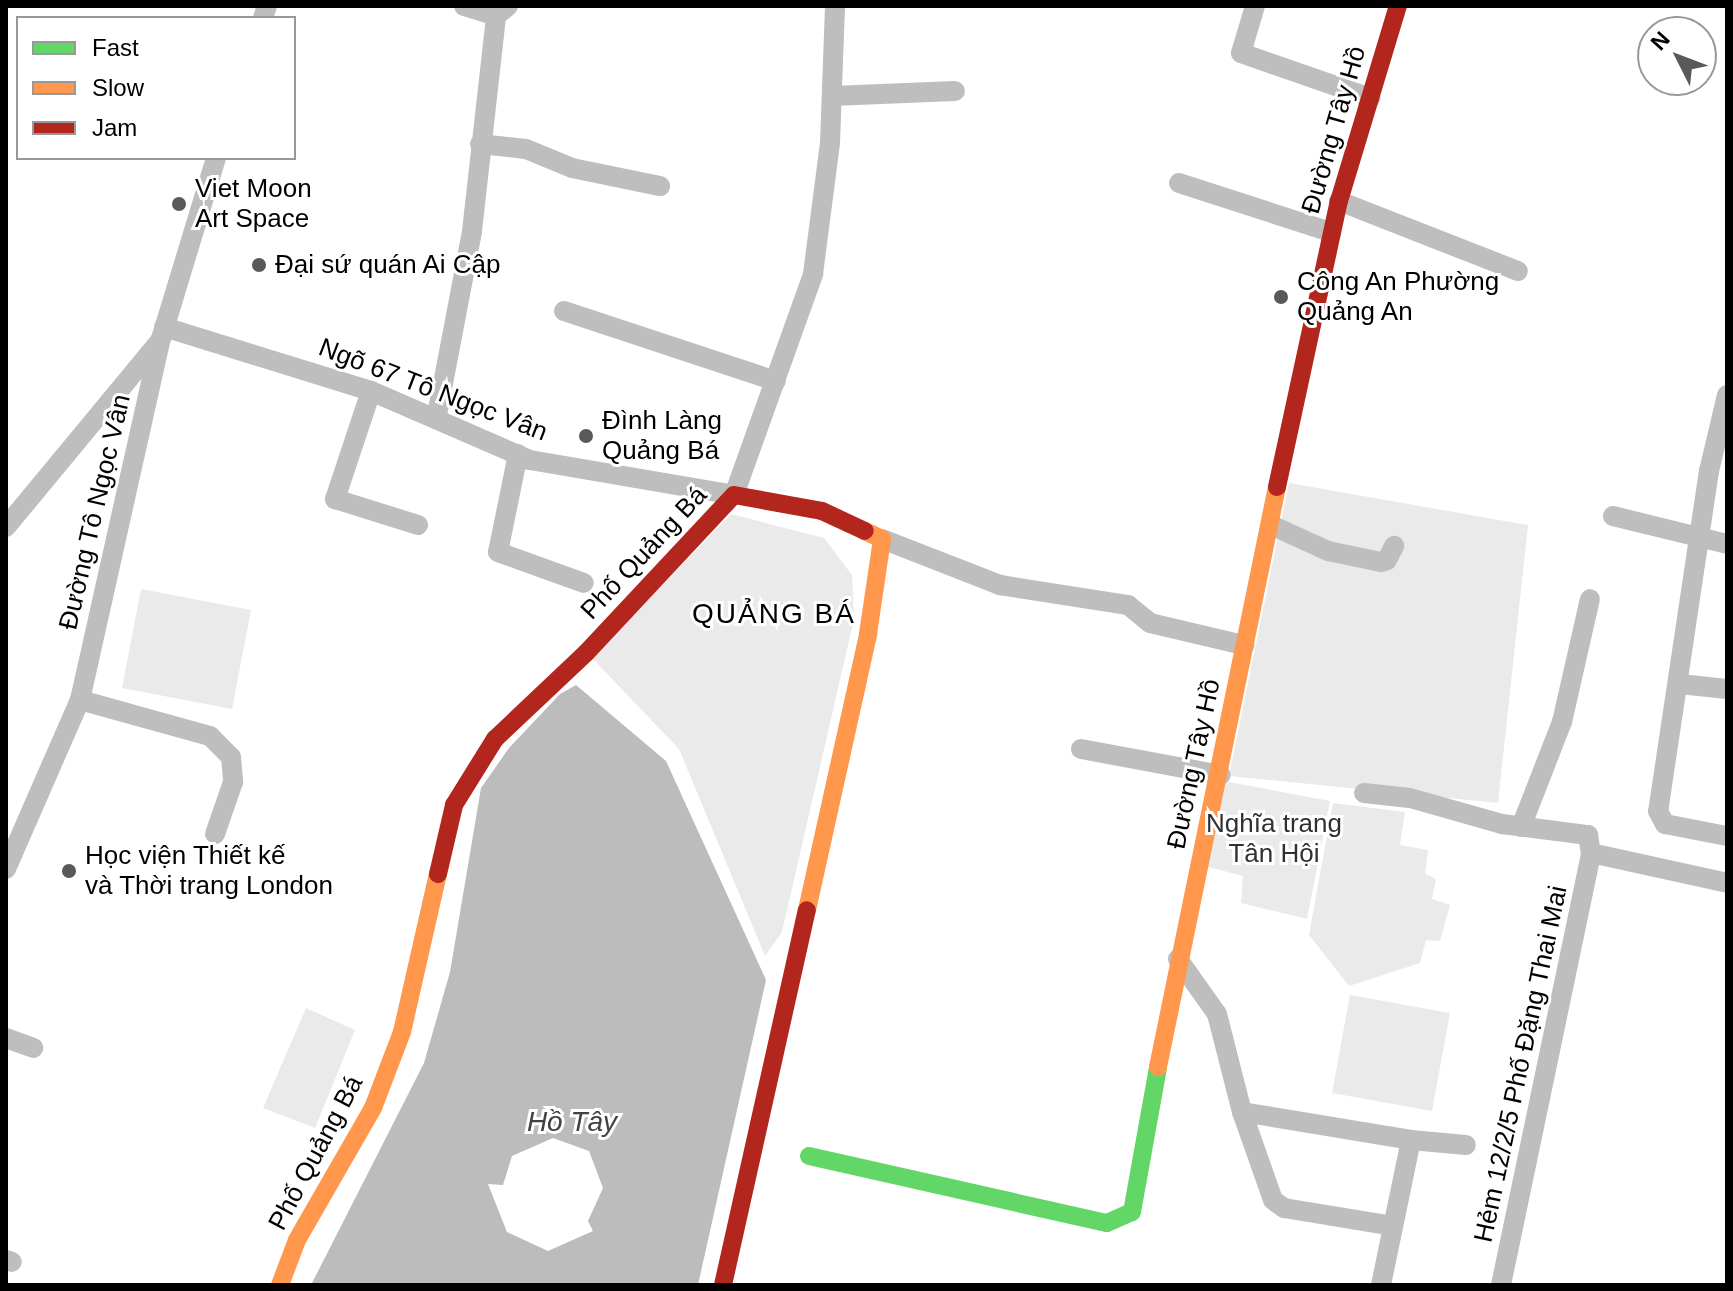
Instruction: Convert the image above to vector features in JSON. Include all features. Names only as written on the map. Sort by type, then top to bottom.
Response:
[{"type":"street","points":[[437,415],[472,231],[480,144],[502,11],[464,6]]},
{"type":"street","points":[[734,495],[813,274],[811,229],[832,96],[835,6]]},
{"type":"street","points":[[1255,6],[1241,53],[1370,98]]},
{"type":"street","name":"Đường Tây Hồ","points":[[809,1156],[1107,1223],[1125,1219],[1132,1212],[1178,959],[1221,775],[1244,645],[1331,232],[1398,6]]},
{"type":"street","points":[[832,96],[955,91]]},
{"type":"street","points":[[480,144],[526,149],[572,168],[660,186]]},
{"type":"street","name":"Đường Tô Ngọc Vân","points":[[6,869],[13,828],[80,700],[163,333],[215,160]]},
{"type":"street","points":[[1179,183],[1331,232]]},
{"type":"street","points":[[1339,201],[1518,271]]},
{"type":"street","points":[[564,311],[776,381]]},
{"type":"street","points":[[6,527],[163,333]]},
{"type":"street","name":"Ngõ 67 Tô Ngọc Vân","points":[[163,333],[371,391],[437,415],[518,454],[734,495]]},
{"type":"street","points":[[371,391],[335,499],[418,525]]},
{"type":"street","points":[[1727,395],[1699,539],[1680,684],[1663,765],[1660,821],[1727,836]]},
{"type":"street","points":[[518,454],[498,552],[584,583]]},
{"type":"street","name":"Phố Quảng Bá","points":[[280,1285],[297,1240],[373,1108],[402,1032],[454,805],[495,739],[586,653],[734,495],[822,511],[882,539]]},
{"type":"street","points":[[1613,516],[1727,544]]},
{"type":"street","points":[[1271,525],[1328,551],[1381,562],[1391,556],[1394,546]]},
{"type":"street","points":[[723,1285],[868,634],[882,539],[1000,585],[1128,605],[1150,623],[1244,645]]},
{"type":"street","points":[[1521,827],[1562,722],[1590,599]]},
{"type":"street","points":[[1680,684],[1727,689]]},
{"type":"street","points":[[80,700],[210,736],[231,757],[233,782],[215,834]]},
{"type":"street","points":[[1081,749],[1221,775]]},
{"type":"street","points":[[1364,793],[1410,798],[1521,827],[1588,835],[1591,853],[1727,883]]},
{"type":"street","name":"Hẻm 12/2/5 Phố Đặng Thai Mai","points":[[1501,1285],[1591,853]]},
{"type":"street","points":[[1178,959],[1217,1014],[1242,1112],[1277,1205],[1393,1226]]},
{"type":"street","points":[[6,1038],[33,1048]]},
{"type":"street","points":[[1242,1112],[1411,1140],[1466,1145]]},
{"type":"street","points":[[1381,1285],[1411,1140]]},
{"type":"green space","points":[[1289,483],[1528,525],[1498,803],[1229,776]]},
{"type":"green space","points":[[731,514],[824,538],[852,575],[854,619],[782,932],[765,956],[679,749],[592,658]]},
{"type":"green space","points":[[141,589],[251,610],[232,709],[122,688]]},
{"type":"green space","name":"Nghĩa trang Tân Hội","points":[[1224,781],[1330,801],[1307,919],[1241,903],[1243,876],[1205,866]]},
{"type":"green space","points":[[1333,803],[1405,812],[1400,845],[1428,850],[1425,874],[1436,879],[1432,899],[1450,905],[1440,941],[1426,940],[1420,963],[1349,986],[1309,935]]},
{"type":"green space","points":[[1350,995],[1450,1013],[1432,1111],[1332,1093]]},
{"type":"green space","points":[[306,1008],[355,1030],[315,1128],[263,1108]]},
{"type":"water","name":"Hồ Tây","points":[[576,685],[666,761],[766,980],[698,1285],[311,1285],[424,1063],[450,972],[481,788],[509,748],[560,694]]},
{"type":"pier","points":[[553,1138],[589,1151],[603,1188],[588,1221],[593,1231],[548,1251],[507,1232],[488,1184],[503,1185],[512,1156]]},
{"type":"traffic: fast","points":[[809,1156],[1107,1223],[1132,1212],[1158,1067]]},
{"type":"traffic: slow","points":[[1158,1067],[1277,487]]},
{"type":"traffic: slow","points":[[807,910],[868,634],[882,539],[865,531]]},
{"type":"traffic: slow","points":[[280,1285],[297,1240],[373,1108],[402,1032],[438,874]]},
{"type":"traffic: jam","points":[[1277,487],[1339,201],[1398,6]]},
{"type":"traffic: jam","points":[[438,874],[454,805],[495,739],[586,653],[734,495],[822,511],[865,531]]},
{"type":"traffic: jam","points":[[723,1285],[807,910]]},
{"type":"place","name":"Viet Moon Art Space","points":[[179,204]]},
{"type":"place","name":"Đại sứ quán Ai Cập","points":[[259,265]]},
{"type":"place","name":"Công An Phường Quảng An","points":[[1281,297]]},
{"type":"place","name":"Đình Làng Quảng Bá","points":[[586,436]]},
{"type":"place","name":"Học viện Thiết kế và Thời trang London","points":[[69,871]]},
{"type":"district","name":"QUẢNG BÁ","points":[[774,614]]}]
